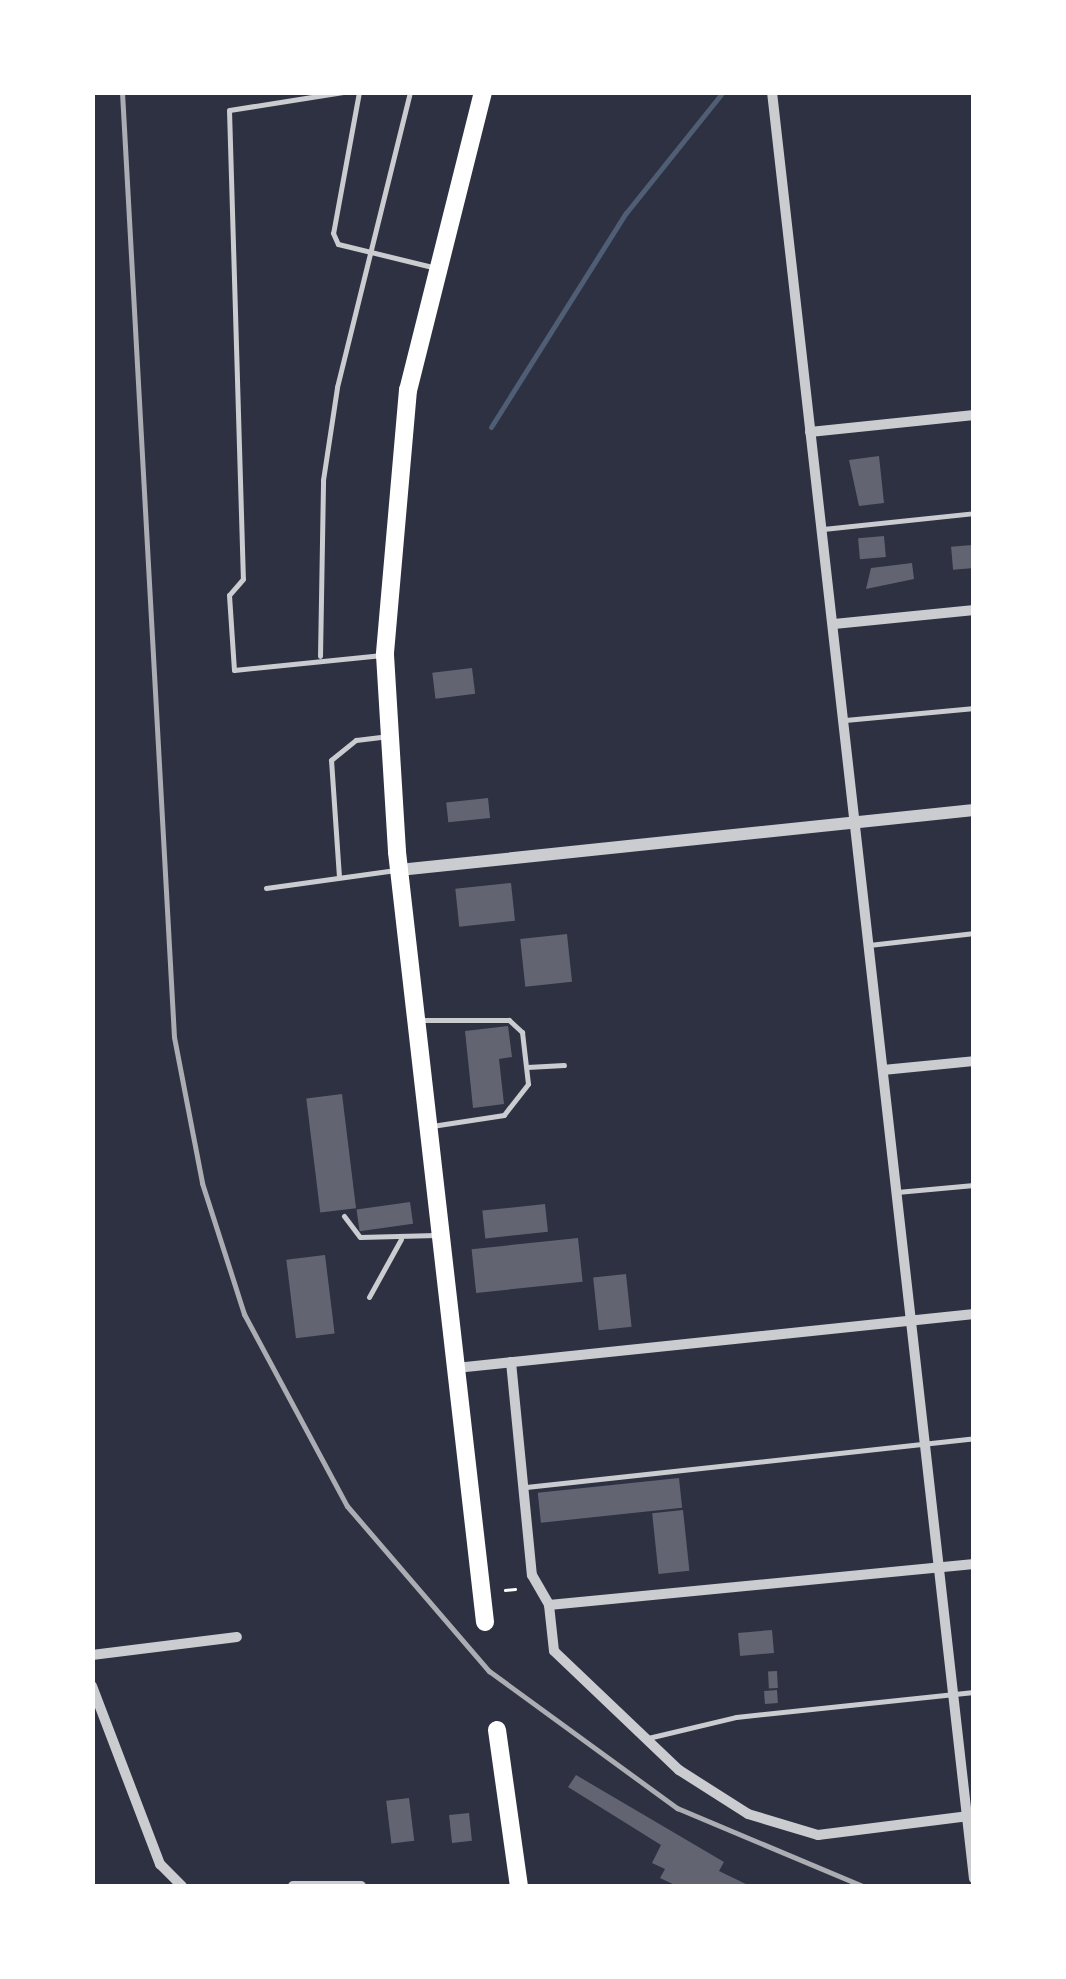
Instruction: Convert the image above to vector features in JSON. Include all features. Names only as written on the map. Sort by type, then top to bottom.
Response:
[{"type":"highway","points":[[483,92],[435,267],[394,487],[385,655],[387,736],[399,870],[485,1622]]},
{"type":"highway","points":[[497,1730],[519,1886]]},
{"type":"street","points":[[772,92],[970,1816],[974,1879]]},
{"type":"street","points":[[810,432],[974,415]]},
{"type":"street","points":[[834,624],[974,610]]},
{"type":"street","points":[[399,870],[974,810]]},
{"type":"street","points":[[883,1070],[974,1061]]},
{"type":"street","points":[[456,1368],[974,1314]]},
{"type":"street","points":[[511,1362],[532,1575],[549,1606],[554,1652],[702,1788],[786,1830],[830,1834],[970,1816]]},
{"type":"street","points":[[549,1606],[974,1564]]},
{"type":"street","points":[[92,1655],[237,1638]]},
{"type":"street","points":[[92,1686],[160,1864],[182,1886]]},
{"type":"street","points":[[293,1886],[361,1886]]},
{"type":"lane","points":[[343,92],[229,110],[243,579],[229,595],[234,670],[317,667],[323,480],[371,251],[410,92]]},
{"type":"lane","points":[[359,92],[333,233],[338,244],[435,267]]},
{"type":"lane","points":[[823,529],[974,513]]},
{"type":"lane","points":[[320,656],[385,655]]},
{"type":"lane","points":[[844,720],[974,708]]},
{"type":"lane","points":[[339,877],[331,760],[356,740],[387,736]]},
{"type":"lane","points":[[266,888],[399,870]]},
{"type":"lane","points":[[869,945],[974,933]]},
{"type":"lane","points":[[416,1020],[510,1020],[522,1032],[526,1068],[516,1110],[429,1126]]},
{"type":"lane","points":[[526,1068],[564,1065]]},
{"type":"lane","points":[[897,1192],[974,1185]]},
{"type":"lane","points":[[344,1216],[352,1235],[401,1240],[442,1235]]},
{"type":"lane","points":[[369,1297],[401,1240]]},
{"type":"lane","points":[[523,1487],[974,1438]]},
{"type":"lane","points":[[646,1739],[736,1717],[974,1692]]},
{"type":"path","points":[[505,1590],[514,1589]]},
{"type":"building","points":[[879,456],[884,503],[859,506],[849,460]]},
{"type":"building","points":[[884,536],[886,557],[860,559],[858,538]]},
{"type":"building","points":[[972,545],[974,568],[953,570],[951,547]]},
{"type":"building","points":[[912,563],[914,579],[866,589],[871,568]]},
{"type":"building","points":[[472,668],[475,694],[435,699],[432,673]]},
{"type":"building","points":[[488,798],[490,818],[448,822],[446,802]]},
{"type":"building","points":[[511,883],[515,921],[459,927],[455,889]]},
{"type":"building","points":[[567,934],[572,982],[525,987],[520,939]]},
{"type":"building","points":[[508,1026],[512,1057],[499,1059],[504,1104],[473,1108],[465,1031]]},
{"type":"building","points":[[342,1094],[356,1208],[320,1213],[306,1098]]},
{"type":"building","points":[[410,1202],[413,1224],[360,1231],[357,1210]]},
{"type":"building","points":[[545,1204],[548,1232],[485,1238],[482,1211]]},
{"type":"building","points":[[578,1238],[583,1282],[476,1293],[472,1249]]},
{"type":"building","points":[[325,1255],[335,1333],[296,1338],[286,1260]]},
{"type":"building","points":[[626,1274],[632,1327],[599,1330],[593,1277]]},
{"type":"building","points":[[679,1478],[682,1508],[541,1523],[538,1493]]},
{"type":"building","points":[[683,1510],[689,1571],[659,1574],[652,1513]]},
{"type":"building","points":[[772,1630],[774,1653],[740,1656],[738,1633]]},
{"type":"building","points":[[768,1671],[777,1671],[778,1688],[769,1688]]},
{"type":"building","points":[[777,1690],[778,1703],[765,1704],[764,1691]]},
{"type":"building","points":[[576,1775],[724,1862],[719,1871],[750,1886],[677,1886],[660,1878],[665,1869],[652,1863],[661,1845],[568,1787]]},
{"type":"building","points":[[409,1798],[414,1841],[391,1843],[386,1801]]},
{"type":"building","points":[[469,1813],[472,1841],[452,1843],[449,1815]]},
{"type":"waterway","points":[[491,427],[626,213],[723,92]]},
{"type":"railway","points":[[122,92],[174,1037],[202,1183],[244,1314],[347,1506],[489,1671],[677,1808],[863,1886]]}]
